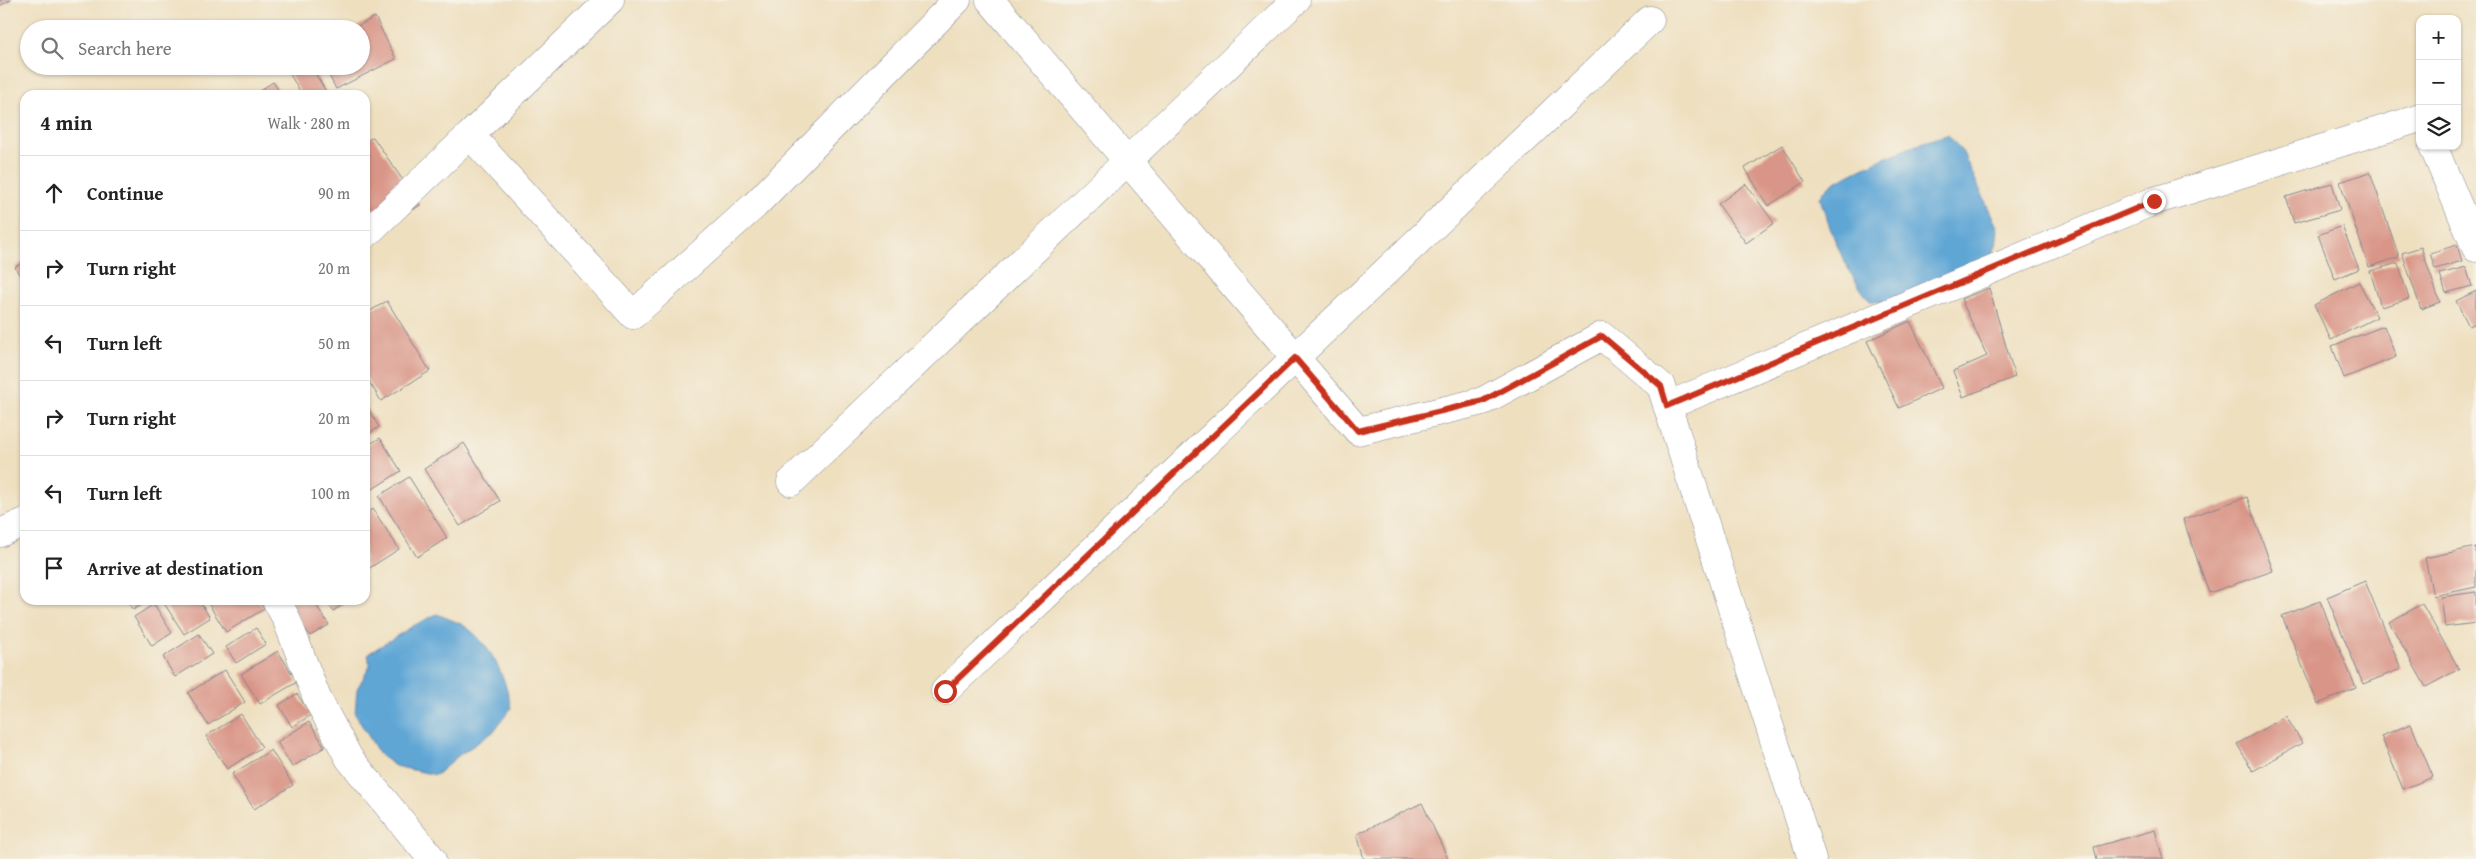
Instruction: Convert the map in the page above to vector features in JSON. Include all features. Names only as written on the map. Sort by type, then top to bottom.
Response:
[{"type":"street","points":[[370,230],[610,0]]},
{"type":"street","points":[[470,135],[633,315],[755,205],[958,0]]},
{"type":"street","points":[[990,0],[1358,431],[1483,401],[1602,336],[1661,386],[1812,859]]},
{"type":"street","points":[[791,482],[1296,0]]},
{"type":"street","points":[[945,691],[1650,20]]},
{"type":"street","points":[[1667,406],[2154,201],[2416,119]]},
{"type":"street","points":[[2435,150],[2476,248]]},
{"type":"street","points":[[0,533],[20,524]]},
{"type":"street","points":[[279,605],[286,618],[316,698],[350,758],[432,859]]},
{"type":"water","points":[[1948,135],[1963,153],[1998,229],[1996,246],[1990,258],[1891,303],[1870,301],[1846,265],[1820,198],[1827,188],[1866,166],[1904,150]]},
{"type":"water","points":[[437,614],[463,625],[482,641],[501,673],[511,708],[493,732],[458,756],[436,775],[395,766],[380,755],[355,714],[357,689],[370,666],[368,654],[413,626]]},
{"type":"building","points":[[0,0],[11,0],[0,6]]},
{"type":"building","points":[[375,17],[396,59],[370,72],[370,20]]},
{"type":"building","points":[[290,75],[316,75],[325,90],[299,90]]},
{"type":"building","points":[[329,75],[364,75],[336,89]]},
{"type":"building","points":[[273,82],[279,90],[261,90]]},
{"type":"building","points":[[373,137],[420,205],[370,239],[370,139]]},
{"type":"building","points":[[1782,145],[1805,182],[1768,206],[1745,168]]},
{"type":"building","points":[[2370,172],[2399,257],[2369,267],[2340,182]]},
{"type":"building","points":[[2332,183],[2340,210],[2294,223],[2286,197]]},
{"type":"building","points":[[1746,184],[1774,223],[1746,243],[1718,204]]},
{"type":"building","points":[[2342,226],[2359,269],[2335,279],[2318,235]]},
{"type":"building","points":[[2457,245],[2462,261],[2435,269],[2430,253]]},
{"type":"building","points":[[2421,247],[2440,302],[2421,309],[2402,253]]},
{"type":"building","points":[[2398,263],[2409,299],[2381,307],[2370,271]]},
{"type":"building","points":[[20,264],[20,276],[15,267]]},
{"type":"building","points":[[2466,267],[2472,286],[2446,293],[2440,274]]},
{"type":"building","points":[[2359,282],[2377,317],[2331,340],[2314,305]]},
{"type":"building","points":[[1989,288],[2015,377],[1963,397],[1953,371],[1987,356],[1961,299]]},
{"type":"building","points":[[2476,291],[2476,323],[2469,326],[2456,301]]},
{"type":"building","points":[[387,301],[430,371],[381,401],[370,383],[370,311]]},
{"type":"building","points":[[1910,321],[1942,388],[1899,408],[1867,341]]},
{"type":"building","points":[[2384,326],[2396,357],[2344,378],[2332,346]]},
{"type":"building","points":[[370,412],[379,427],[370,433]]},
{"type":"building","points":[[380,438],[401,471],[370,491],[370,444]]},
{"type":"building","points":[[464,443],[500,501],[460,526],[424,469]]},
{"type":"building","points":[[409,477],[447,538],[417,557],[379,496]]},
{"type":"building","points":[[2247,497],[2273,571],[2209,593],[2183,519]]},
{"type":"building","points":[[373,509],[399,549],[370,568],[370,511]]},
{"type":"building","points":[[2476,547],[2476,587],[2433,596],[2425,558]]},
{"type":"building","points":[[2365,581],[2401,669],[2363,684],[2327,597]]},
{"type":"building","points":[[2476,592],[2476,623],[2445,627],[2441,597]]},
{"type":"building","points":[[2320,601],[2356,688],[2318,704],[2282,616]]},
{"type":"building","points":[[2422,604],[2459,669],[2426,687],[2389,622]]},
{"type":"building","points":[[130,605],[142,605],[133,610]]},
{"type":"building","points":[[155,605],[172,633],[152,646],[134,617]]},
{"type":"building","points":[[165,605],[202,605],[210,618],[184,634]]},
{"type":"building","points":[[209,605],[261,605],[264,609],[226,632]]},
{"type":"building","points":[[291,605],[316,605],[329,625],[310,636]]},
{"type":"building","points":[[330,605],[342,605],[333,611]]},
{"type":"building","points":[[256,628],[266,644],[236,663],[226,647]]},
{"type":"building","points":[[199,634],[212,654],[175,677],[163,657]]},
{"type":"building","points":[[278,651],[297,682],[260,704],[241,674]]},
{"type":"building","points":[[225,670],[245,702],[208,725],[188,693]]},
{"type":"building","points":[[297,694],[311,715],[292,727],[279,705]]},
{"type":"building","points":[[241,714],[262,747],[227,769],[206,736]]},
{"type":"building","points":[[2286,716],[2302,743],[2253,771],[2237,744]]},
{"type":"building","points":[[309,722],[325,747],[292,767],[277,742]]},
{"type":"building","points":[[2411,724],[2433,777],[2403,789],[2381,736]]},
{"type":"building","points":[[271,750],[293,785],[254,809],[232,774]]},
{"type":"building","points":[[1422,803],[1448,859],[1364,859],[1357,834]]},
{"type":"building","points":[[2155,830],[2163,859],[2097,859],[2094,847]]},
{"type":"route","points":[[945,691],[1295,358],[1358,431],[1483,401],[1602,336],[1661,386],[1667,406],[2154,201]]}]
